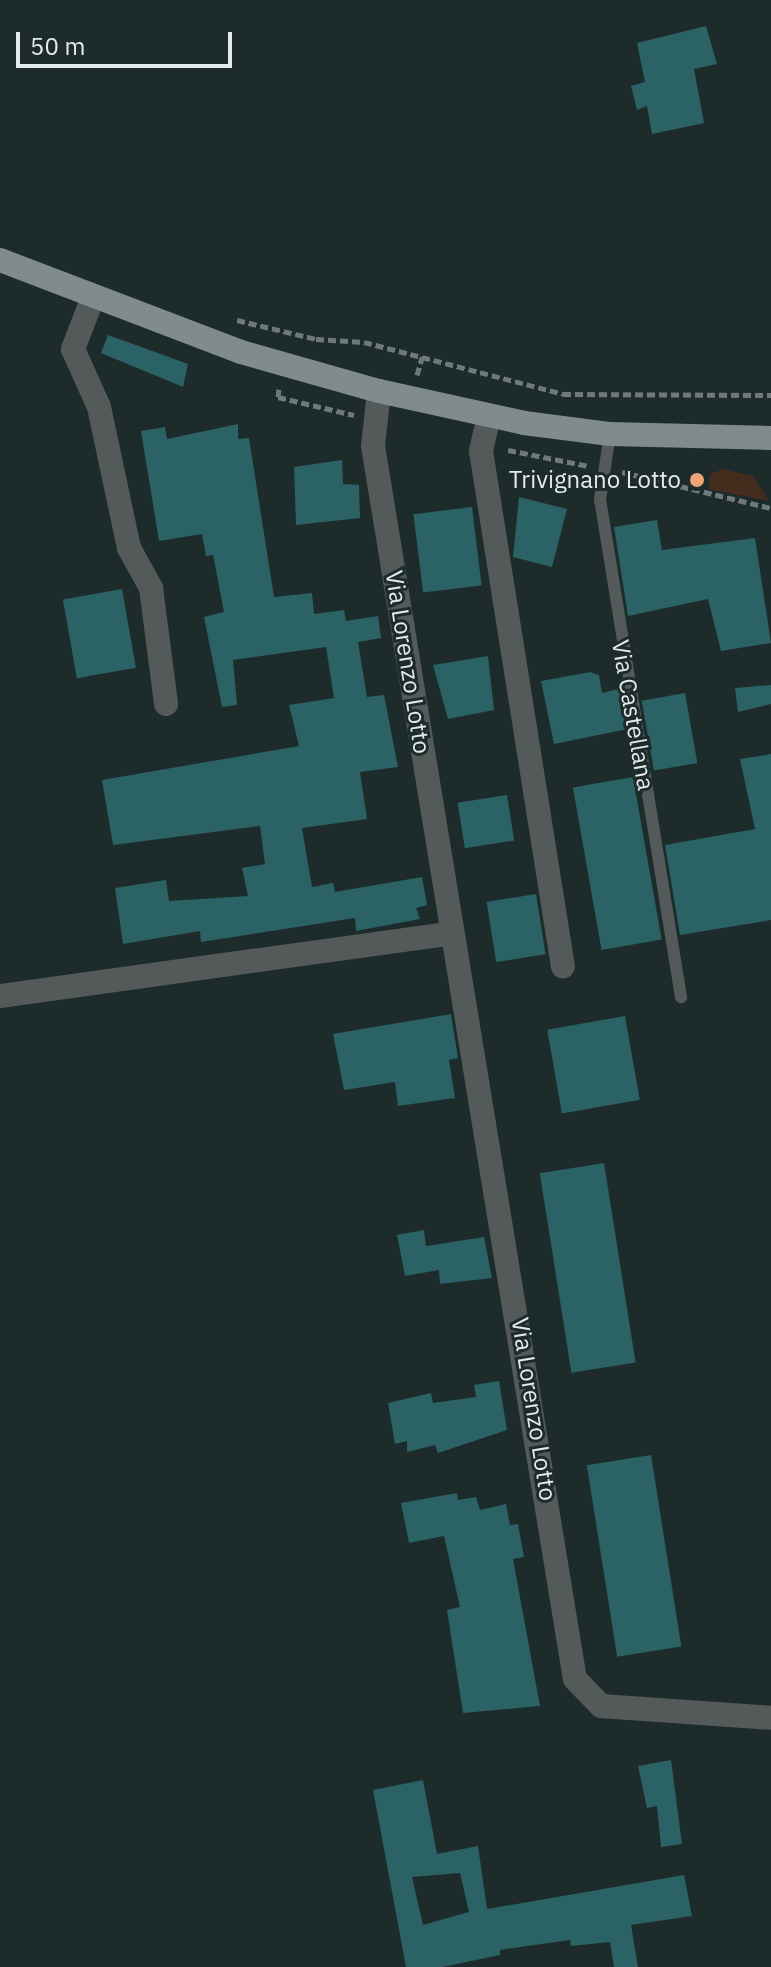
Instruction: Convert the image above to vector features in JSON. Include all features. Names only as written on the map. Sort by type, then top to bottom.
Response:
[{"type":"main road","points":[[0,260],[241,352],[379,391],[489,416],[610,434],[771,438]]},
{"type":"street","points":[[93,297],[73,349],[99,407],[124,533],[151,588],[166,704]]},
{"type":"street","name":"Via Lorenzo Lotto","points":[[379,391],[373,446],[575,1679],[601,1706],[771,1718]]},
{"type":"street","points":[[489,416],[481,451],[563,967]]},
{"type":"street","points":[[0,996],[452,933]]},
{"type":"lane","name":"Via Castellana","points":[[610,434],[599,477],[605,540],[681,997]]},
{"type":"path","points":[[231,319],[316,339],[364,342],[563,394],[771,395]]},
{"type":"shaded area","points":[[723,469],[753,476],[769,501],[709,489],[710,474]]},
{"type":"building","points":[[706,26],[717,64],[694,69],[704,123],[652,134],[647,106],[637,110],[631,86],[645,82],[637,43]]},
{"type":"building","points":[[108,335],[188,364],[183,387],[101,353]]},
{"type":"building","points":[[238,424],[238,439],[249,438],[274,597],[312,593],[314,614],[344,610],[346,621],[378,616],[381,638],[358,642],[367,697],[384,695],[398,767],[360,772],[367,819],[302,828],[312,887],[333,883],[335,892],[422,877],[427,905],[416,908],[420,919],[356,931],[355,918],[201,942],[200,931],[123,944],[115,888],[166,880],[169,901],[248,896],[242,868],[265,864],[260,826],[113,845],[102,780],[299,746],[289,705],[334,698],[326,647],[233,660],[237,705],[222,707],[204,617],[224,612],[213,555],[206,556],[202,534],[159,541],[141,431],[165,427],[167,439]]},
{"type":"building","points":[[342,460],[343,484],[359,485],[360,518],[296,525],[294,467]]},
{"type":"building","points":[[519,497],[567,509],[552,567],[513,557]]},
{"type":"building","points":[[472,507],[482,585],[423,593],[413,514]]},
{"type":"building","points":[[657,520],[662,550],[755,538],[771,643],[721,651],[708,599],[628,616],[614,527]]},
{"type":"building","points":[[122,589],[136,668],[77,678],[63,599]]},
{"type":"building","points":[[488,656],[494,710],[448,719],[433,665]]},
{"type":"building","points":[[590,672],[599,675],[602,693],[622,688],[628,729],[554,744],[541,681]]},
{"type":"building","points":[[771,685],[771,704],[738,712],[735,688]]},
{"type":"building","points":[[685,693],[697,763],[654,771],[642,701]]},
{"type":"building","points":[[771,754],[771,920],[680,935],[665,845],[755,829],[740,759]]},
{"type":"building","points":[[633,777],[662,939],[602,950],[573,788]]},
{"type":"building","points":[[507,795],[514,840],[465,848],[458,803]]},
{"type":"building","points":[[536,894],[546,954],[496,962],[487,902]]},
{"type":"building","points":[[451,1014],[458,1058],[449,1060],[455,1098],[398,1106],[395,1082],[344,1090],[333,1034]]},
{"type":"building","points":[[625,1016],[640,1100],[562,1113],[547,1030]]},
{"type":"building","points":[[604,1163],[636,1363],[571,1373],[540,1173]]},
{"type":"building","points":[[424,1230],[426,1246],[484,1237],[492,1278],[440,1284],[439,1270],[405,1276],[397,1235]]},
{"type":"building","points":[[499,1381],[507,1430],[438,1453],[435,1445],[407,1452],[407,1441],[395,1444],[388,1403],[431,1393],[433,1403],[476,1397],[474,1385]]},
{"type":"building","points":[[651,1455],[681,1647],[617,1657],[587,1465]]},
{"type":"building","points":[[457,1493],[458,1500],[476,1497],[480,1510],[506,1504],[510,1525],[518,1524],[524,1557],[513,1559],[540,1706],[463,1713],[447,1610],[460,1607],[444,1536],[409,1543],[401,1503]]},
{"type":"building","points":[[671,1760],[682,1844],[661,1847],[657,1806],[647,1808],[638,1766]]},
{"type":"building","points":[[423,1780],[437,1854],[478,1846],[487,1909],[684,1875],[692,1916],[631,1925],[638,1967],[614,1967],[610,1942],[571,1946],[570,1940],[500,1950],[500,1955],[442,1967],[406,1967],[373,1790]],"holes":[[[460,1873],[469,1912],[423,1925],[412,1877]]]},
{"type":"place","name":"Trivignano Lotto","points":[[697,480]]}]
